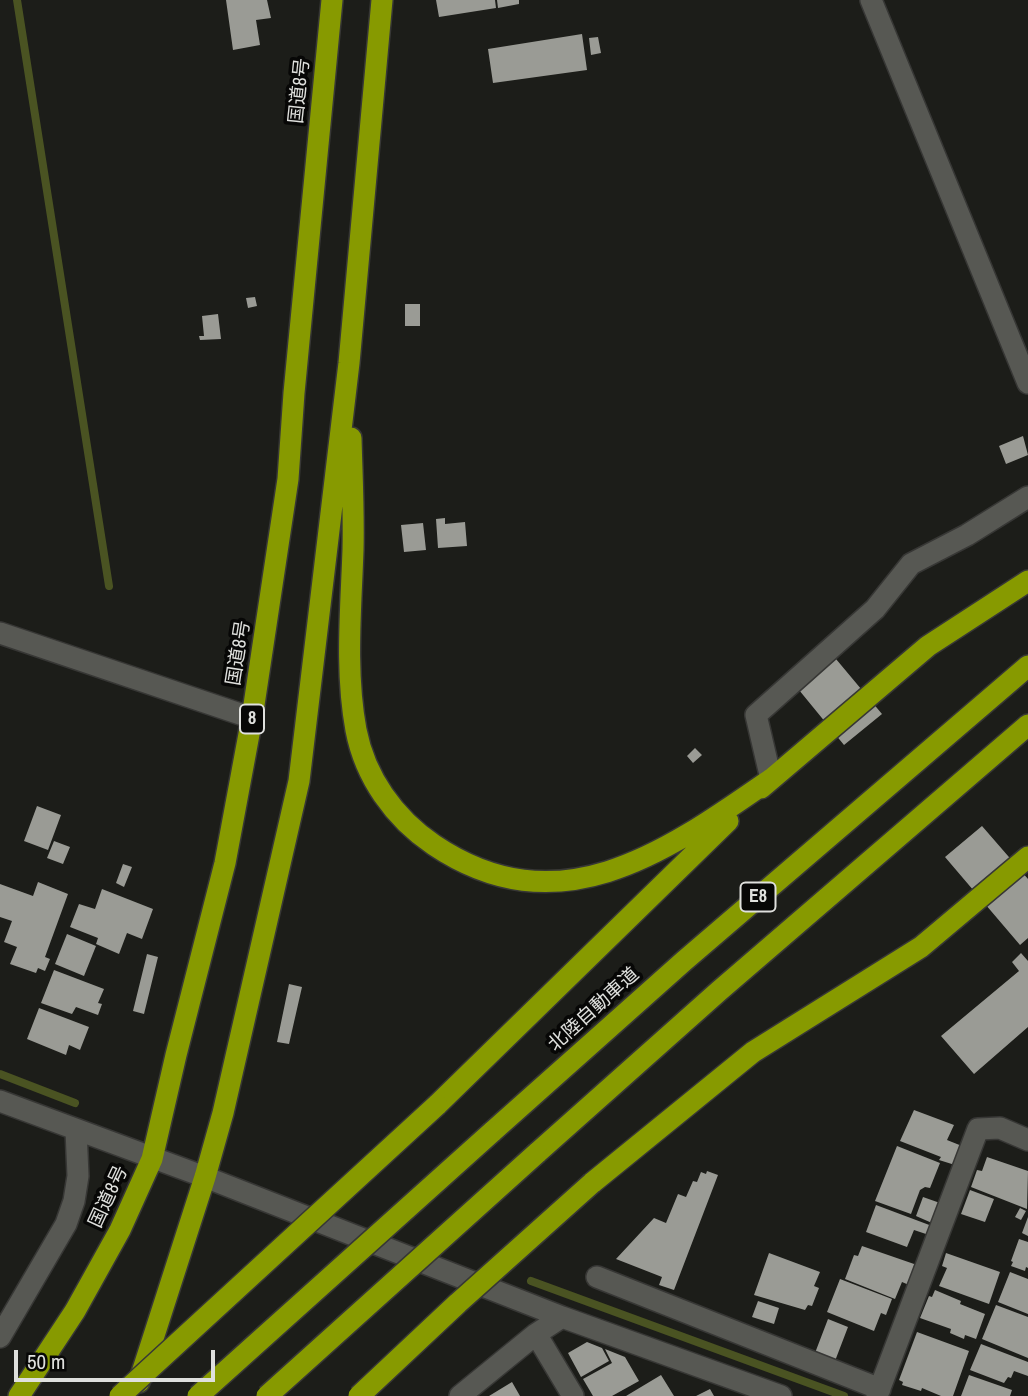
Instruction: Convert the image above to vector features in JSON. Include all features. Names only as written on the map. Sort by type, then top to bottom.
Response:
[{"type":"highway","name":"国道8号","points":[[19,1396],[75,1311],[120,1230],[152,1159],[225,863],[252,718],[288,479],[295,379],[332,0]]},
{"type":"highway","points":[[134,1396],[223,1113],[299,781],[349,363],[382,0]]},
{"type":"highway","points":[[349,363],[353,542],[350,642],[356,732],[373,782],[391,807],[420,836],[457,861],[496,874],[532,881],[593,877],[625,867],[670,847],[771,779]]},
{"type":"highway","points":[[120,1396],[437,1105],[771,779],[929,646],[1028,581]]},
{"type":"highway","name":"北陸自動車道","points":[[198,1396],[684,961],[1028,666]]},
{"type":"highway","name":"E8","points":[[267,1396],[719,991],[1028,725]]},
{"type":"highway","points":[[359,1396],[592,1183],[753,1052],[920,947],[1028,857]]},
{"type":"street","points":[[871,0],[1028,383]]},
{"type":"street","points":[[771,779],[757,715],[874,609],[911,564],[967,535],[1028,497]]},
{"type":"street","points":[[0,633],[252,718]]},
{"type":"street","points":[[0,1101],[205,1177],[562,1317],[781,1396]]},
{"type":"street","points":[[597,1277],[878,1393],[978,1129],[1000,1128],[1028,1140]]},
{"type":"street","points":[[0,1337],[66,1224],[78,1176],[76,1130]]},
{"type":"street","points":[[460,1396],[536,1334],[562,1317]]},
{"type":"street","points":[[536,1334],[573,1396]]},
{"type":"building","points":[[226,0],[267,0],[271,18],[256,20],[260,45],[233,50]]},
{"type":"building","points":[[436,0],[495,0],[496,8],[439,17]]},
{"type":"building","points":[[497,0],[519,0],[519,4],[498,8]]},
{"type":"building","points":[[582,34],[587,70],[493,83],[488,49]]},
{"type":"building","points":[[598,37],[601,53],[591,55],[589,38]]},
{"type":"building","points":[[255,297],[257,306],[248,308],[246,298]]},
{"type":"building","points":[[405,304],[420,304],[420,326],[405,326]]},
{"type":"building","points":[[218,314],[221,339],[200,340],[199,336],[204,336],[202,316]]},
{"type":"building","points":[[1023,436],[1028,455],[1006,464],[999,446]]},
{"type":"building","points":[[445,518],[445,524],[465,522],[467,546],[438,548],[436,519]]},
{"type":"building","points":[[423,523],[426,550],[404,552],[401,525]]},
{"type":"building","points":[[836,659],[882,714],[844,745],[799,690]]},
{"type":"building","points":[[695,748],[702,755],[693,763],[687,756]]},
{"type":"building","points":[[37,806],[61,815],[48,850],[24,841]]},
{"type":"building","points":[[982,826],[1028,879],[1028,938],[1020,945],[945,857]]},
{"type":"building","points":[[54,841],[70,847],[63,864],[47,858]]},
{"type":"building","points":[[123,864],[132,867],[124,887],[116,883]]},
{"type":"building","points":[[38,882],[68,894],[45,957],[50,959],[45,971],[38,968],[36,973],[10,964],[17,947],[4,942],[12,921],[0,917],[0,884],[33,896]]},
{"type":"building","points":[[102,889],[153,909],[142,939],[127,933],[119,954],[96,944],[98,938],[70,927],[79,904],[95,909]]},
{"type":"building","points":[[67,934],[96,946],[84,976],[55,964]]},
{"type":"building","points":[[1021,953],[1028,961],[1028,1027],[974,1074],[941,1036],[1019,971],[1012,962]]},
{"type":"building","points":[[147,954],[158,957],[144,1014],[133,1011]]},
{"type":"building","points":[[54,970],[104,989],[98,1003],[102,1004],[98,1015],[76,1007],[72,1014],[41,1003]]},
{"type":"building","points":[[289,984],[302,987],[289,1044],[277,1042]]},
{"type":"building","points":[[39,1008],[89,1027],[80,1050],[69,1045],[66,1055],[27,1039]]},
{"type":"building","points":[[914,1110],[954,1125],[947,1140],[962,1146],[955,1165],[900,1141]]},
{"type":"building","points":[[897,1146],[940,1163],[930,1188],[920,1190],[911,1214],[875,1201]]},
{"type":"building","points":[[987,1157],[1028,1171],[1027,1209],[971,1187],[977,1170],[982,1171]]},
{"type":"building","points":[[707,1171],[718,1175],[674,1290],[659,1285],[662,1277],[616,1259],[654,1218],[666,1223],[678,1194],[686,1197],[693,1181],[697,1182],[701,1172],[706,1174]]},
{"type":"building","points":[[970,1190],[994,1199],[985,1222],[961,1214]]},
{"type":"building","points":[[923,1197],[940,1203],[932,1223],[916,1216]]},
{"type":"building","points":[[876,1205],[932,1226],[929,1235],[914,1230],[907,1247],[866,1232]]},
{"type":"building","points":[[1020,1208],[1026,1211],[1021,1220],[1015,1217]]},
{"type":"building","points":[[1028,1217],[1028,1236],[1022,1233]]},
{"type":"building","points":[[1019,1239],[1028,1242],[1028,1268],[1026,1267],[1025,1271],[1011,1266]]},
{"type":"building","points":[[862,1246],[917,1265],[909,1285],[902,1282],[895,1299],[845,1279],[854,1255],[858,1256]]},
{"type":"building","points":[[769,1253],[820,1272],[814,1286],[819,1288],[812,1306],[808,1305],[805,1310],[754,1295]]},
{"type":"building","points":[[946,1253],[1000,1272],[989,1304],[939,1286],[947,1268],[942,1266]]},
{"type":"building","points":[[1010,1272],[1028,1279],[1028,1314],[998,1302]]},
{"type":"building","points":[[840,1279],[892,1299],[886,1315],[881,1313],[874,1331],[827,1312]]},
{"type":"building","points":[[935,1290],[985,1314],[976,1339],[965,1335],[964,1339],[950,1333],[951,1329],[920,1318],[929,1296],[932,1297]]},
{"type":"building","points":[[758,1301],[779,1308],[774,1324],[752,1317]]},
{"type":"building","points":[[996,1305],[1028,1317],[1028,1358],[982,1339]]},
{"type":"building","points":[[828,1319],[848,1327],[835,1361],[815,1353]]},
{"type":"building","points":[[917,1332],[969,1351],[953,1396],[941,1396],[922,1388],[921,1391],[902,1385],[903,1382],[899,1380]]},
{"type":"building","points":[[587,1342],[602,1348],[609,1361],[581,1377],[568,1353]]},
{"type":"building","points":[[981,1344],[1028,1362],[1028,1376],[1014,1371],[1011,1378],[1008,1377],[1004,1383],[970,1370]]},
{"type":"building","points":[[605,1349],[625,1357],[639,1381],[612,1396],[593,1396],[583,1379],[612,1363]]},
{"type":"building","points":[[661,1375],[674,1396],[626,1396]]},
{"type":"building","points":[[969,1375],[1012,1390],[1010,1396],[961,1396]]},
{"type":"building","points":[[512,1382],[520,1396],[489,1396]]},
{"type":"building","points":[[710,1389],[714,1396],[696,1396]]},
{"type":"waterway","points":[[17,0],[109,586]]},
{"type":"waterway","points":[[0,1074],[75,1103]]},
{"type":"waterway","points":[[531,1281],[844,1396]]}]
